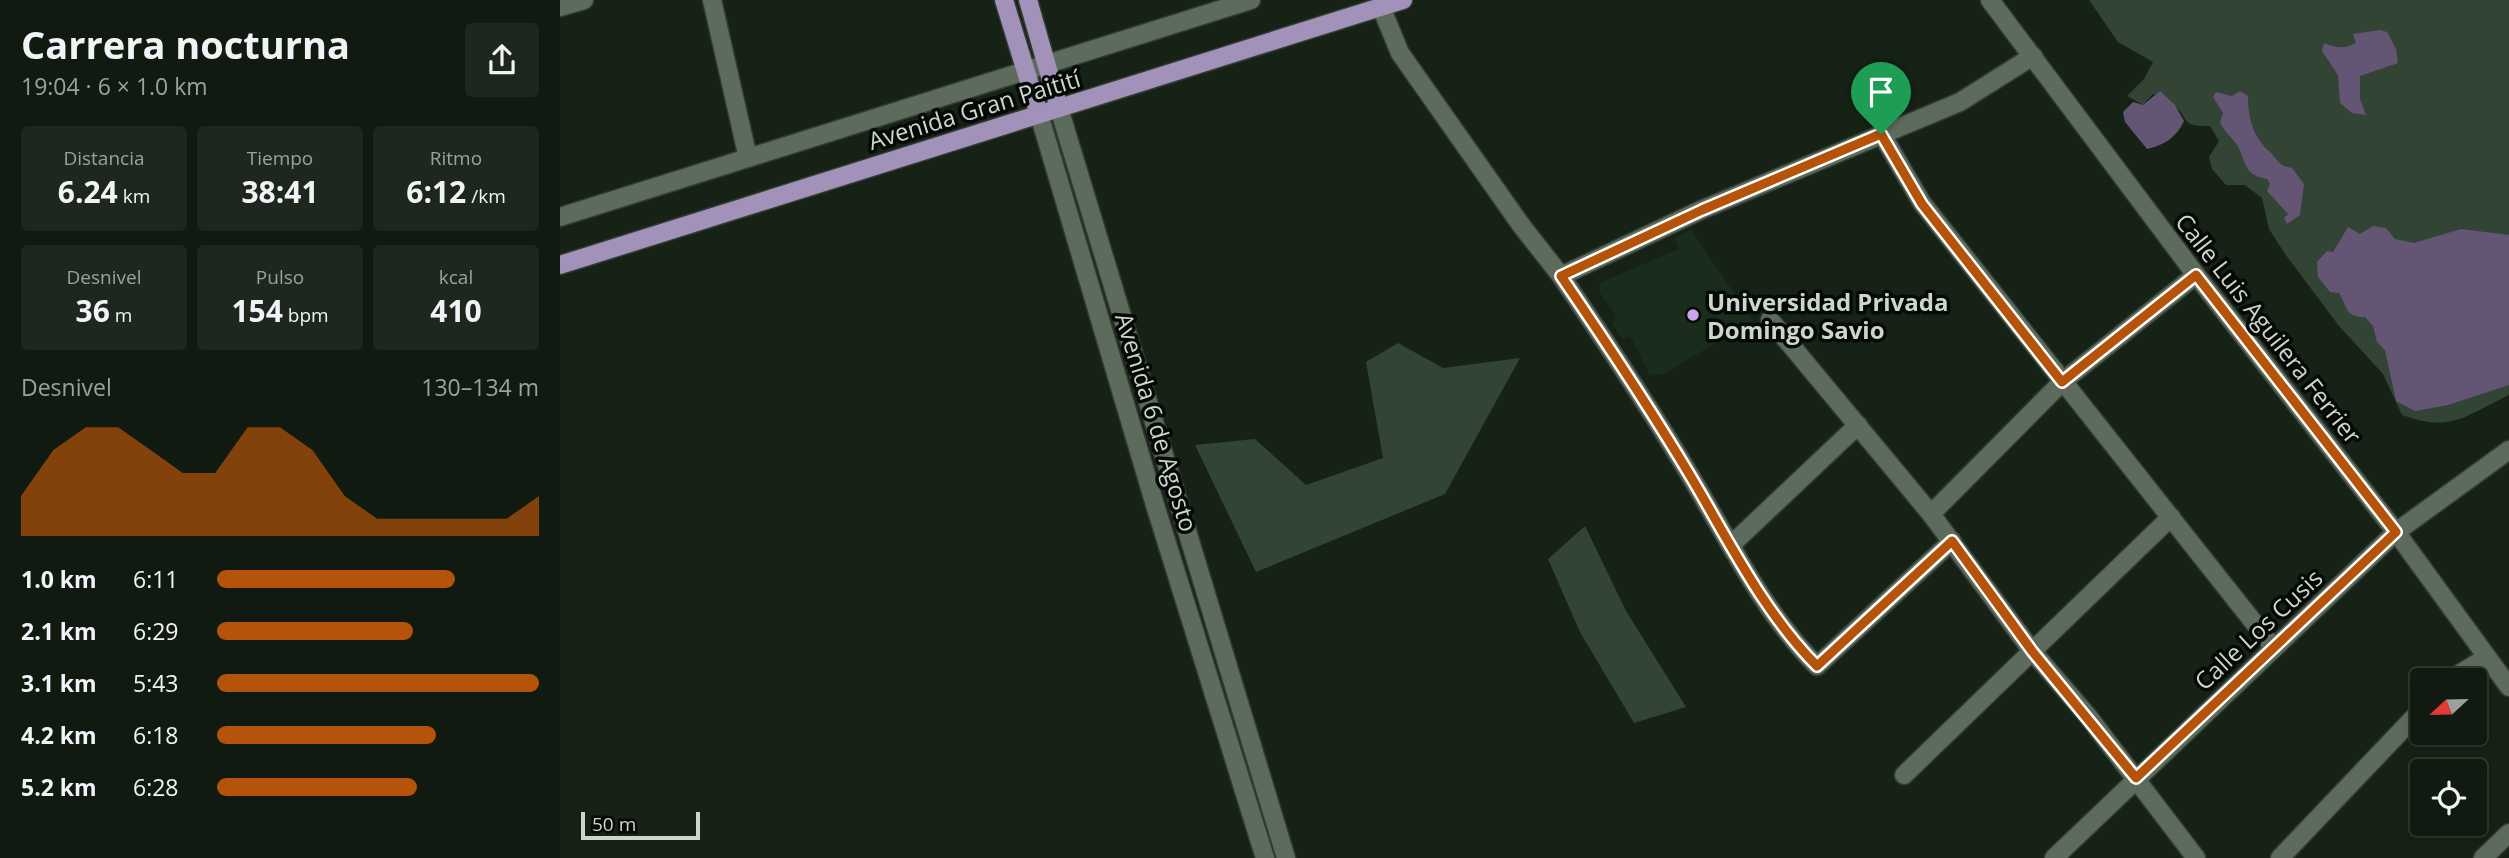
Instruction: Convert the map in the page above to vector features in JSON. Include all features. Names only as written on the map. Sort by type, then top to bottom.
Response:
[{"type":"main road","name":"Avenida 6 de Agosto","points":[[1004,0],[1039,114]]},
{"type":"main road","name":"Avenida 6 de Agosto","points":[[1028,0],[1059,108]]},
{"type":"main road","name":"Avenida Gran Paitití","points":[[560,265],[1403,0]]},
{"type":"street","points":[[560,7],[584,0]]},
{"type":"street","points":[[712,0],[748,158]]},
{"type":"street","points":[[560,217],[1251,0]]},
{"type":"street","name":"Calle Luis Aguilera Ferrier","points":[[1990,0],[2196,275],[2396,532],[2509,687]]},
{"type":"street","points":[[1381,7],[1400,52],[1521,225],[1561,276],[1642,395],[1731,545],[1798,647],[1817,666],[1952,541]]},
{"type":"street","points":[[1561,276],[1702,210],[1960,102],[2033,56]]},
{"type":"street","name":"Avenida 6 de Agosto","points":[[1059,108],[1286,858]]},
{"type":"street","name":"Avenida 6 de Agosto","points":[[1039,114],[1265,858]]},
{"type":"street","points":[[1881,134],[1922,204],[2274,648]]},
{"type":"street","points":[[1931,514],[2062,382],[2196,275]]},
{"type":"street","points":[[1095,301],[1115,296]]},
{"type":"street","points":[[1770,320],[1931,514],[2032,651],[2136,778],[2196,858]]},
{"type":"street","points":[[1731,545],[1858,425]]},
{"type":"street","name":"Calle Los Cusis","points":[[2054,858],[2396,532],[2509,450]]},
{"type":"street","points":[[1905,775],[2171,517]]},
{"type":"street","points":[[2469,668],[2487,657]]},
{"type":"street","points":[[2280,858],[2410,722]]},
{"type":"street","points":[[1232,751],[1252,746]]},
{"type":"street","points":[[2483,858],[2509,833]]},
{"type":"shaded area","points":[[2089,0],[2509,0],[2509,395],[2457,420],[2433,422],[2402,415],[2383,374],[2339,326],[2285,254],[2269,229],[2262,198],[2245,185],[2226,185],[2212,169],[2209,157],[2219,141],[2210,126],[2190,123],[2172,103],[2153,94],[2143,105],[2127,96],[2144,79],[2153,62],[2118,42]]},
{"type":"shaded area","points":[[2380,30],[2387,32],[2396,49],[2398,63],[2360,76],[2360,99],[2366,115],[2352,113],[2340,103],[2338,75],[2322,51],[2324,43],[2344,47],[2356,43],[2353,34]]},
{"type":"shaded area","points":[[2160,91],[2175,105],[2184,121],[2178,132],[2169,140],[2147,149],[2125,122],[2123,112],[2133,102],[2143,105]]},
{"type":"shaded area","points":[[2240,91],[2248,96],[2250,120],[2259,140],[2280,163],[2292,168],[2304,184],[2300,215],[2287,224],[2284,218],[2288,214],[2267,191],[2270,184],[2267,179],[2258,177],[2248,169],[2238,147],[2220,123],[2223,113],[2213,97],[2216,92],[2232,96]]},
{"type":"shaded area","points":[[2373,226],[2386,228],[2395,239],[2414,243],[2461,229],[2509,235],[2509,385],[2448,405],[2415,411],[2396,401],[2385,350],[2377,342],[2373,326],[2365,317],[2350,313],[2339,293],[2330,292],[2318,277],[2317,262],[2327,251],[2333,252],[2348,227],[2360,234]]},
{"type":"shaded area","points":[[1691,230],[1753,321],[1663,374],[1650,375],[1630,336],[1622,339],[1612,323],[1617,317],[1600,293],[1599,283],[1679,249],[1675,238]]},
{"type":"shaded area","points":[[1398,343],[1443,368],[1520,358],[1445,494],[1256,572],[1195,445],[1255,439],[1306,485],[1383,458],[1366,362]]},
{"type":"shaded area","points":[[1585,526],[1626,611],[1686,707],[1634,723],[1580,632],[1548,559]]},
{"type":"place","name":"Universidad Privada Domingo Savio","points":[[1693,315]]},
{"type":"route","points":[[1881,134],[1922,204],[2062,382],[2196,275],[2396,532],[2136,778],[2032,651],[1952,541],[1817,666],[1798,647],[1738,558],[1642,395],[1561,276],[1702,210],[1881,134]]}]
